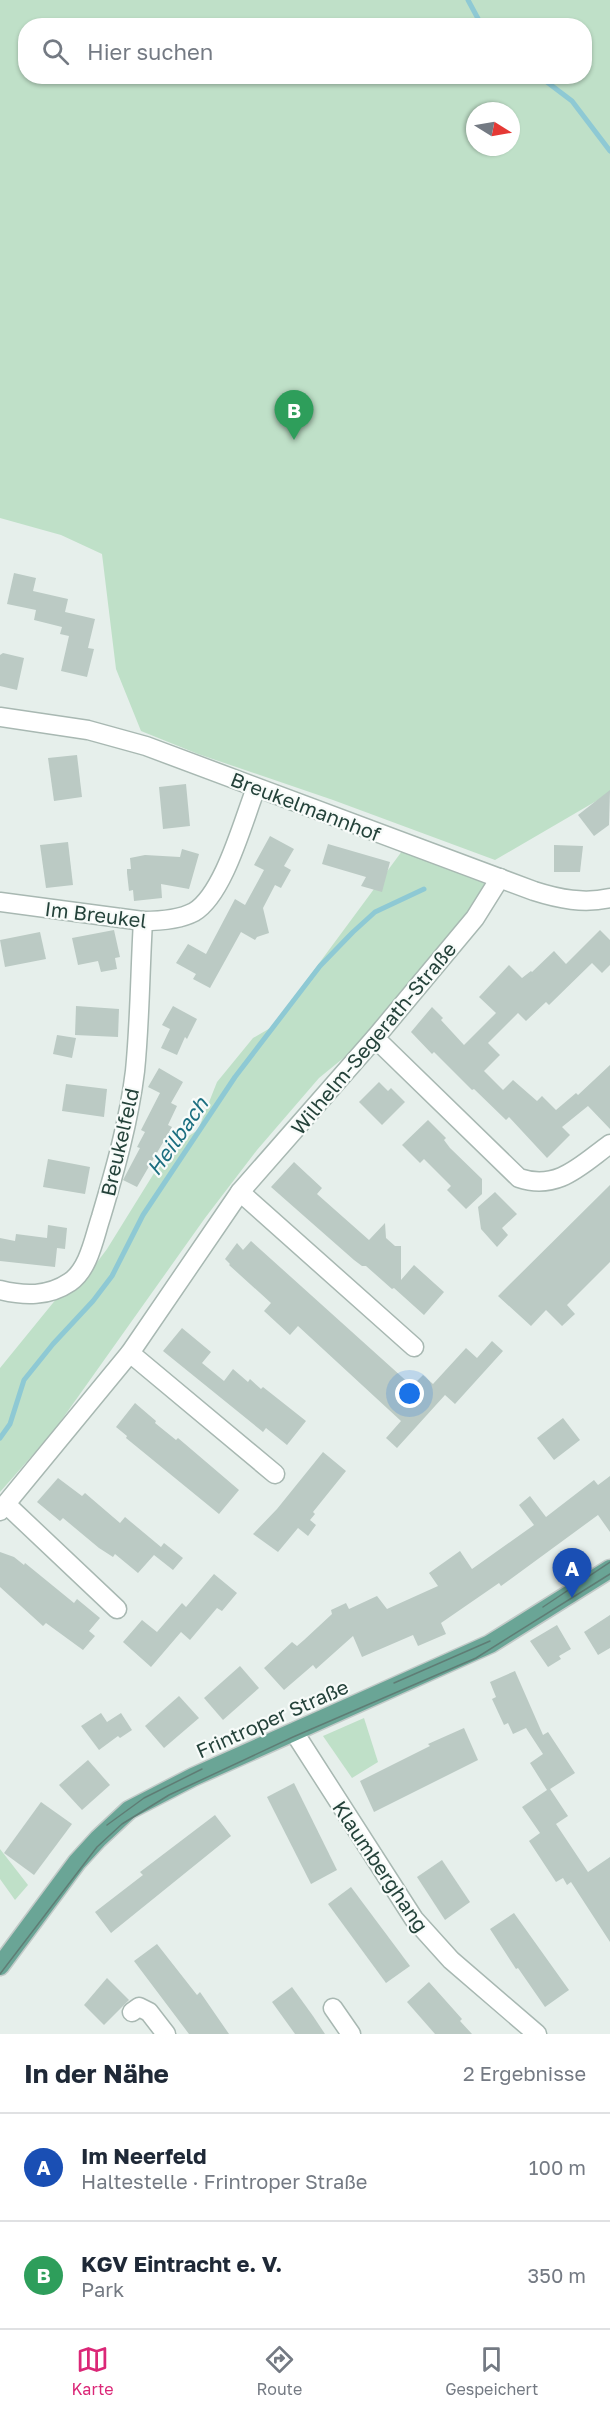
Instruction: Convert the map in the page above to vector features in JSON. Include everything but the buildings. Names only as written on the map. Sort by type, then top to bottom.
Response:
[{"type":"main road","name":"Frintroper Straße","points":[[0,1966],[77,1862],[117,1820],[161,1792],[490,1644],[610,1569]]},
{"type":"street","name":"Breukelmannhof","points":[[0,717],[88,730],[146,746],[559,899],[582,901],[610,898]]},
{"type":"street","name":"Im Breukel","points":[[0,902],[143,921],[176,918],[193,912],[208,900],[219,884],[256,788]]},
{"type":"street","name":"Wilhelm-Segerath-Straße","points":[[117,1609],[3,1508],[130,1353],[240,1192],[375,1038],[475,918],[500,878]]},
{"type":"street","name":"Breukelfeld","points":[[0,1290],[35,1295],[51,1291],[71,1281],[82,1269],[88,1257],[125,1129],[135,1071],[143,921]]},
{"type":"street","points":[[375,1038],[519,1178],[535,1182],[554,1181],[610,1144]]},
{"type":"street","points":[[240,1192],[414,1347]]},
{"type":"street","points":[[130,1353],[275,1474]]},
{"type":"street","name":"Klaumberghang","points":[[294,1732],[414,1919],[451,1960],[537,2034]]},
{"type":"street","points":[[132,2012],[139,2007],[146,2009],[166,2034]]},
{"type":"street","points":[[333,2008],[351,2034]]},
{"type":"green space","points":[[0,0],[610,0],[610,793],[495,860],[333,800],[198,754],[141,731],[116,669],[102,554],[61,535],[0,518]]},
{"type":"green space","points":[[408,843],[498,878],[363,1042],[319,1078],[257,1150],[205,1218],[53,1432],[0,1492],[0,1368],[57,1298],[83,1281],[107,1249],[169,1149],[198,1130],[217,1082],[253,1038],[272,1027]]},
{"type":"green space","points":[[364,1718],[378,1762],[352,1778],[323,1736]]},
{"type":"green space","points":[[0,1849],[28,1885],[15,1900],[0,1879]]},
{"type":"waterway","points":[[468,0],[478,18]]},
{"type":"waterway","points":[[550,84],[572,101],[610,151]]},
{"type":"waterway","name":"Heilbach","points":[[0,1438],[10,1424],[24,1380],[112,1276],[143,1215],[235,1077],[320,966],[375,912],[424,889]]},
{"type":"tram line","points":[[543,1607],[610,1562]]},
{"type":"tram line","points":[[0,1974],[97,1847],[122,1824],[169,1795],[293,1737],[476,1658],[610,1574]]},
{"type":"tram line","points":[[394,1683],[490,1641]]},
{"type":"tram line","points":[[107,1825],[144,1798],[202,1769]]},
{"type":"place","name":"KGV Eintracht e. V.","points":[[294,440]]},
{"type":"place","name":"Im Neerfeld","points":[[572,1598]]}]
